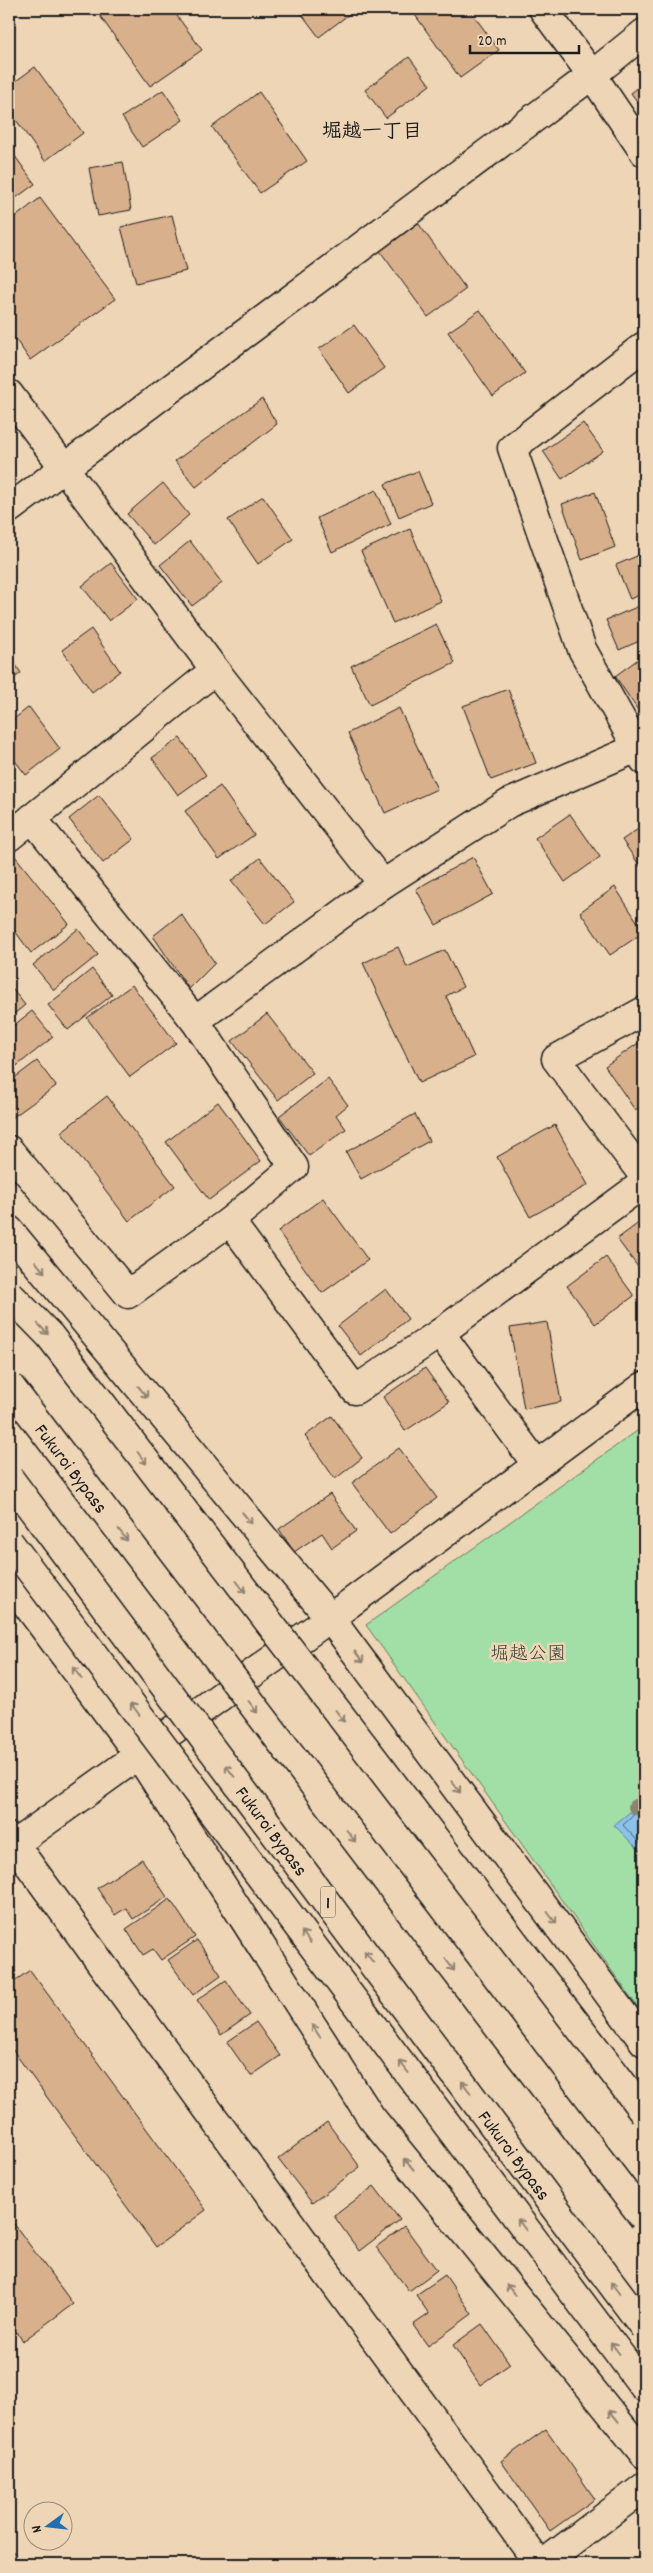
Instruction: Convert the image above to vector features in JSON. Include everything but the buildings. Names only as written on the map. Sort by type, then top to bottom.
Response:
[{"type":"main road","points":[[543,9],[592,75],[644,152]]},
{"type":"main road","points":[[9,509],[592,75],[644,32]]},
{"type":"main road","points":[[195,1021],[383,884],[509,803],[642,751],[582,648],[512,448],[644,346]]},
{"type":"main road","points":[[9,394],[215,670],[383,884]]},
{"type":"main road","points":[[9,837],[215,670]]},
{"type":"main road","points":[[9,1150],[128,1294],[230,1221],[294,1167],[195,1021],[32,818]]},
{"type":"main road","points":[[644,1011],[556,1059],[644,1176]]},
{"type":"main road","points":[[230,1221],[355,1390],[440,1333],[644,1183]]},
{"type":"main road","points":[[9,1230],[330,1618],[644,2042]]},
{"type":"main road","points":[[9,1294],[50,1336],[644,2112]]},
{"type":"main road","points":[[440,1333],[537,1465]]},
{"type":"main road","name":"Fukuroi Bypass","points":[[9,1385],[644,2218]]},
{"type":"main road","points":[[539,2564],[11,1843],[330,1618],[644,1386]]},
{"type":"main road","name":"Fukuroi Bypass","points":[[9,1478],[644,2327]]},
{"type":"main road","points":[[9,1542],[644,2387]]},
{"type":"main road","points":[[9,1581],[138,1754],[371,2117],[644,2454]]},
{"type":"main road","points":[[543,2564],[644,2486]]},
{"type":"green space","name":"堀越公園","points":[[644,1426],[644,2016],[366,1625]]},
{"type":"water","points":[[644,1806],[644,1855],[614,1825],[636,1807]]},
{"type":"district","name":"堀越一丁目","points":[[372,130]]}]
